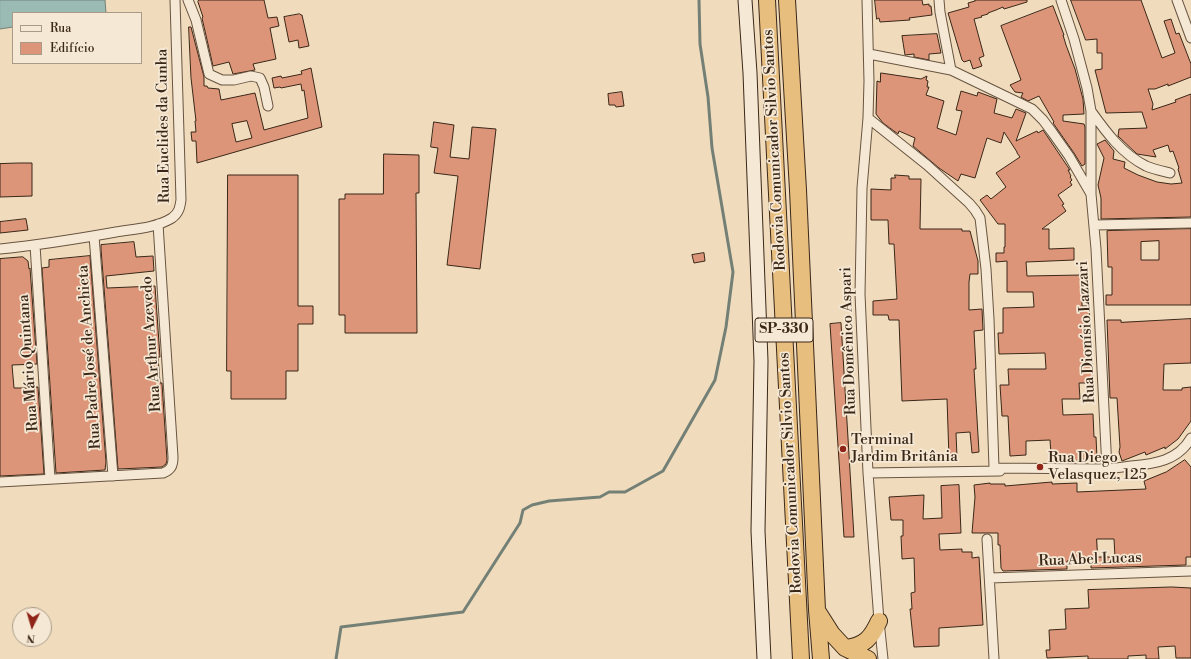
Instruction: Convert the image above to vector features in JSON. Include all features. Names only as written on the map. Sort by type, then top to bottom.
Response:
[{"type":"highway","name":"Rodovia Comunicador Silvio Santos","points":[[767,0],[801,659]]},
{"type":"highway","name":"Rodovia Comunicador Silvio Santos","points":[[788,0],[817,610],[821,659]]},
{"type":"highway","points":[[817,610],[832,634],[845,648],[868,659]]},
{"type":"highway","points":[[845,648],[854,647],[866,641],[874,631],[879,621]]},
{"type":"main road","points":[[745,0],[750,73],[762,361],[758,531],[764,659]]},
{"type":"street","name":"Rua Euclides da Cunha","points":[[0,249],[94,236],[158,224],[172,218],[179,211],[181,200],[175,0]]},
{"type":"street","points":[[188,0],[196,20],[209,74],[222,80],[234,80],[251,76],[260,78],[264,87],[268,106]]},
{"type":"street","name":"Rua Domênico Aspari","points":[[867,0],[870,54],[868,118],[862,188],[860,294],[868,473],[879,621],[884,659]]},
{"type":"street","points":[[939,0],[941,19],[951,70]]},
{"type":"street","name":"Rua Dionísio Lazzari","points":[[1061,0],[1074,38],[1086,81],[1091,111],[1091,194],[1107,469]]},
{"type":"street","points":[[1177,0],[1191,38]]},
{"type":"street","points":[[870,54],[951,70],[1032,109],[1043,120],[1069,156],[1091,194]]},
{"type":"street","points":[[1091,111],[1114,142],[1133,159],[1148,167],[1170,173]]},
{"type":"street","points":[[868,118],[932,170],[969,203],[976,210],[980,218],[989,319],[994,468],[1107,469]]},
{"type":"street","points":[[1094,226],[1191,223]]},
{"type":"street","name":"Rua Arthur Azevedo","points":[[113,476],[169,471],[173,462],[158,224]]},
{"type":"street","name":"Rua Padre José de Anchieta","points":[[94,236],[113,476]]},
{"type":"street","name":"Rua Mário Quintana","points":[[35,245],[50,480]]},
{"type":"street","points":[[868,473],[1107,469],[1157,463],[1175,456],[1189,443],[1191,438]]},
{"type":"street","points":[[0,482],[113,476]]},
{"type":"street","points":[[987,539],[994,659]]},
{"type":"street","name":"Rua Abel Lucas","points":[[990,578],[1191,571]]},
{"type":"water","points":[[0,0],[105,0],[106,12],[12,12],[12,27],[0,29]]},
{"type":"building","points":[[199,0],[264,0],[268,18],[277,17],[279,26],[270,28],[276,59],[253,64],[255,70],[233,74],[229,62],[213,66],[203,17],[198,2]]},
{"type":"building","points":[[875,0],[922,0],[923,5],[929,4],[929,6],[931,6],[932,15],[909,18],[910,20],[880,22],[879,18],[877,19]]},
{"type":"building","points":[[975,0],[1027,0],[1027,2],[1004,9],[1003,7],[981,16],[982,17],[974,19],[984,56],[979,58],[982,66],[973,69],[970,60],[964,62],[962,60],[948,13],[969,7],[968,3]]},
{"type":"building","points":[[1071,0],[1141,0],[1162,58],[1175,53],[1164,21],[1171,19],[1176,34],[1179,33],[1191,64],[1191,77],[1168,86],[1168,84],[1155,89],[1148,89],[1153,104],[1152,110],[1176,102],[1175,100],[1191,94],[1191,217],[1101,219],[1101,198],[1098,185],[1104,158],[1097,144],[1105,140],[1114,151],[1113,159],[1125,162],[1124,168],[1157,182],[1171,184],[1182,183],[1173,151],[1170,152],[1168,145],[1153,150],[1156,157],[1137,154],[1118,136],[1119,129],[1147,128],[1142,112],[1106,113],[1095,70],[1102,69],[1102,53],[1097,53],[1097,39],[1086,40]]},
{"type":"building","points":[[1053,6],[1075,69],[1083,99],[1084,114],[1063,115],[1063,121],[1084,124],[1085,164],[1082,166],[1053,123],[1054,122],[1039,96],[1028,101],[1021,97],[1023,93],[1015,92],[1010,85],[1021,80],[1001,26]]},
{"type":"building","points":[[300,14],[302,15],[309,46],[299,48],[298,40],[289,42],[284,17]]},
{"type":"building","points":[[189,27],[191,27],[204,77],[204,86],[219,89],[221,100],[255,93],[264,130],[308,118],[304,90],[302,91],[301,84],[274,88],[272,78],[281,76],[282,78],[302,74],[301,71],[311,68],[322,127],[197,163],[196,141],[192,141],[191,132],[196,132],[196,121],[191,78]],"holes":[[[247,121],[252,138],[236,142],[232,124]]]},
{"type":"building","points":[[937,34],[941,53],[929,54],[929,60],[914,57],[914,54],[905,55],[902,36]]},
{"type":"building","points":[[881,73],[921,79],[927,76],[927,87],[929,87],[926,95],[944,101],[937,128],[956,135],[962,111],[956,110],[961,91],[977,96],[978,92],[997,99],[994,113],[1012,118],[1016,109],[1026,113],[1016,141],[1037,131],[1038,133],[1043,130],[1070,170],[1068,170],[1071,176],[1070,177],[1072,180],[1070,182],[1072,185],[1058,195],[1064,204],[1062,205],[1066,211],[1042,229],[1049,229],[1049,249],[1074,248],[1074,260],[1026,262],[1027,276],[1082,275],[1082,306],[1089,306],[1093,383],[1079,383],[1080,399],[1062,399],[1063,415],[1093,414],[1097,458],[1094,460],[1054,461],[1054,453],[1051,454],[1050,440],[1026,441],[1026,455],[1010,456],[1008,416],[1002,416],[1000,385],[1009,385],[1008,369],[1046,369],[1045,353],[999,354],[998,333],[1003,333],[1003,308],[1034,307],[1033,292],[1007,292],[1007,261],[996,262],[996,253],[1004,253],[1005,224],[998,224],[980,200],[987,195],[991,199],[1006,187],[996,173],[1020,157],[1004,132],[1001,143],[987,138],[975,178],[961,174],[958,181],[939,168],[913,146],[915,138],[899,131],[898,134],[883,123],[876,114],[877,81],[880,82]]},
{"type":"building","points":[[622,92],[624,106],[616,107],[615,105],[609,105],[608,94]]},
{"type":"building","points":[[434,122],[454,125],[450,157],[469,159],[472,127],[496,129],[480,269],[447,265],[458,176],[434,173],[438,148],[431,147]]},
{"type":"building","points":[[384,154],[419,155],[419,193],[416,193],[417,333],[345,333],[345,315],[339,315],[339,199],[345,199],[345,194],[383,194]]},
{"type":"building","points":[[32,163],[32,196],[0,197],[0,164]]},
{"type":"building","points":[[228,175],[298,175],[298,306],[313,306],[313,324],[298,324],[298,371],[286,371],[286,399],[231,399],[231,371],[227,371]]},
{"type":"building","points":[[895,175],[909,176],[909,179],[921,179],[920,229],[962,229],[962,231],[970,231],[978,261],[978,274],[970,274],[969,310],[982,309],[983,330],[974,331],[976,369],[974,369],[979,452],[972,453],[970,432],[956,433],[957,457],[949,458],[947,399],[902,401],[899,320],[889,320],[888,315],[873,315],[873,301],[897,299],[894,244],[889,244],[888,220],[871,220],[871,189],[891,190],[891,178],[895,178]]},
{"type":"building","points":[[26,219],[28,230],[0,233],[0,222]]},
{"type":"building","points":[[1191,229],[1191,305],[1106,305],[1106,295],[1112,295],[1112,267],[1108,267],[1107,231]],"holes":[[[1159,241],[1159,260],[1141,260],[1141,242]]]},
{"type":"building","points":[[134,242],[136,257],[153,256],[154,271],[106,276],[107,288],[155,286],[160,357],[158,357],[160,383],[162,383],[167,460],[166,464],[162,467],[118,469],[101,245]]},
{"type":"building","points":[[704,253],[705,261],[694,263],[692,255]]},
{"type":"building","points":[[90,256],[106,462],[105,470],[56,473],[42,268],[49,267],[49,260]]},
{"type":"building","points":[[23,257],[28,261],[29,269],[30,268],[37,364],[12,365],[14,388],[38,387],[44,474],[0,476],[0,259]]},
{"type":"building","points":[[1191,319],[1191,363],[1164,364],[1163,390],[1182,390],[1182,388],[1191,387],[1191,421],[1178,439],[1165,449],[1165,447],[1146,455],[1145,452],[1122,461],[1119,452],[1117,398],[1110,398],[1107,320],[1121,320],[1121,322]]},
{"type":"building","name":"Terminal Jardim Britânia","points":[[841,323],[854,537],[844,537],[830,324]]},
{"type":"building","points":[[1185,460],[1191,467],[1191,557],[1186,557],[1186,565],[1091,568],[1091,561],[1083,562],[1083,560],[1067,561],[1067,569],[1003,571],[1001,568],[998,533],[972,533],[975,497],[974,485],[990,483],[1005,484],[1005,486],[1052,482],[1052,484],[1077,483],[1077,492],[1146,489],[1144,481],[1166,472]],"holes":[[[1097,539],[1114,539],[1115,557],[1098,557]]]},
{"type":"building","points":[[959,485],[961,533],[939,534],[940,550],[962,549],[962,552],[972,552],[972,558],[979,557],[983,625],[939,628],[939,646],[914,647],[910,609],[912,609],[911,593],[915,592],[914,558],[902,559],[901,536],[903,536],[903,520],[891,520],[889,497],[924,495],[923,519],[942,518],[941,486]]},
{"type":"building","points":[[1172,587],[1191,588],[1191,658],[1176,658],[1175,646],[1158,647],[1159,659],[1146,659],[1146,655],[1128,656],[1128,659],[1088,659],[1088,656],[1047,658],[1046,650],[1050,650],[1049,630],[1066,629],[1065,609],[1089,608],[1088,590]]},
{"type":"waterway","points":[[336,659],[341,627],[463,612],[520,523],[523,510],[532,505],[549,501],[600,497],[609,492],[625,492],[663,471],[715,380],[726,327],[733,272],[712,148],[708,97],[700,44],[699,0]]},
{"type":"place","name":"Terminal Jardim Britânia","points":[[843,449]]},
{"type":"place","name":"Rua Diego Velasquez, 125","points":[[1040,467]]}]
